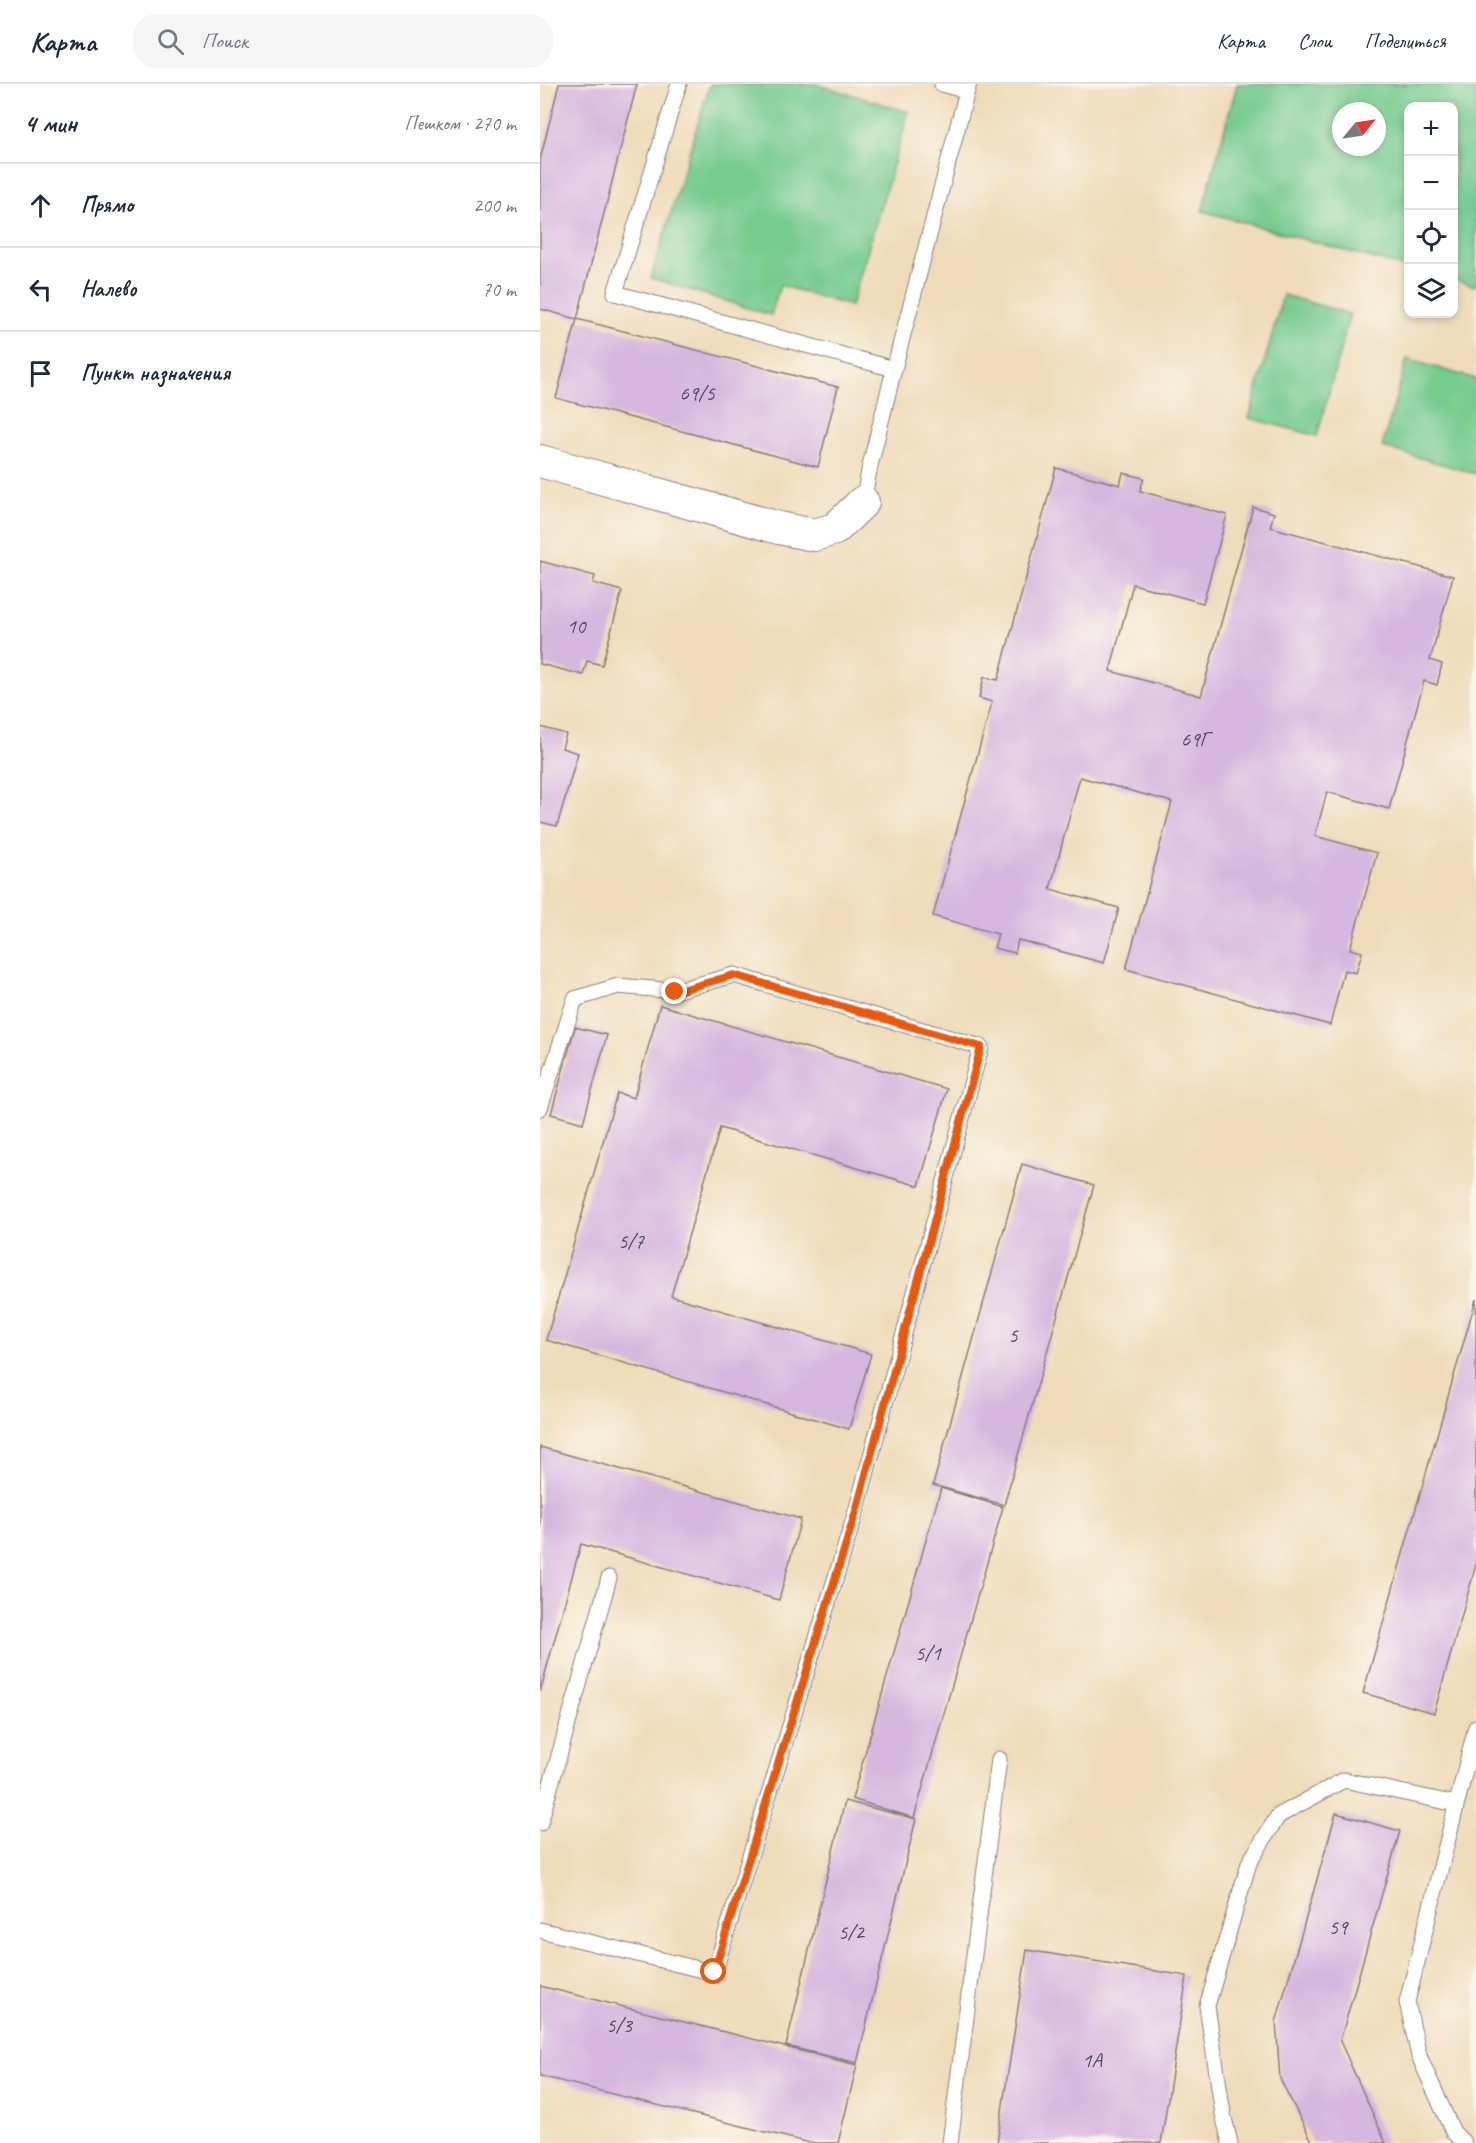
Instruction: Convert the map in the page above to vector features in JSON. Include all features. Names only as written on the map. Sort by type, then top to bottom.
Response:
[{"type":"street","points":[[540,461],[779,528],[814,535],[835,529],[863,502]]},
{"type":"lane","points":[[679,84],[615,293],[894,369]]},
{"type":"lane","points":[[863,502],[894,369],[968,87],[942,84]]},
{"type":"lane","points":[[540,1108],[575,999],[618,986],[675,992],[734,975],[981,1047],[857,1508],[714,1972],[540,1930]]},
{"type":"lane","points":[[540,1823],[609,1578]]},
{"type":"lane","points":[[1464,2143],[1453,2132],[1419,2056],[1407,2002],[1456,1804],[1471,1767],[1476,1727]]},
{"type":"lane","points":[[950,2143],[999,1759]]},
{"type":"lane","points":[[1230,2143],[1223,2114],[1207,2006],[1249,1863],[1278,1816],[1344,1780],[1456,1804]]},
{"type":"green space","points":[[710,84],[817,84],[909,112],[851,306],[780,285],[771,315],[651,278]]},
{"type":"green space","points":[[1237,84],[1476,84],[1476,286],[1458,281],[1458,102],[1404,102],[1404,267],[1202,211]]},
{"type":"green space","points":[[1283,295],[1350,314],[1317,436],[1249,418]]},
{"type":"green space","points":[[1407,359],[1476,379],[1476,474],[1382,447]]},
{"type":"building","points":[[559,84],[637,84],[577,319],[540,309],[540,160]]},
{"type":"building","points":[[577,319],[838,387],[818,467],[556,398]]},
{"type":"building","points":[[1056,468],[1120,485],[1123,473],[1144,478],[1140,491],[1227,515],[1203,603],[1133,584],[1110,671],[1201,696],[1253,507],[1274,513],[1270,527],[1453,576],[1430,660],[1442,664],[1437,685],[1424,681],[1389,809],[1327,792],[1315,836],[1377,853],[1350,949],[1362,952],[1356,973],[1344,970],[1330,1025],[1126,969],[1172,802],[1080,777],[1050,889],[1119,908],[1104,963],[1018,940],[1015,953],[994,948],[998,934],[933,916],[992,702],[979,698],[984,677],[998,680]]},
{"type":"building","points":[[540,561],[595,576],[593,583],[622,591],[602,665],[587,661],[583,675],[540,664]]},
{"type":"building","points":[[540,727],[566,734],[562,748],[578,753],[557,826],[540,822]]},
{"type":"building","points":[[660,1005],[947,1089],[919,1186],[720,1128],[671,1296],[871,1354],[849,1429],[546,1340],[617,1093],[634,1098]]},
{"type":"building","points":[[575,1027],[607,1035],[583,1123],[551,1114]]},
{"type":"building","points":[[1022,1164],[1094,1185],[1004,1505],[933,1485]]},
{"type":"building","points":[[1476,1299],[1476,1565],[1434,1713],[1363,1693]]},
{"type":"building","points":[[540,1447],[801,1519],[779,1600],[581,1544],[540,1692]]},
{"type":"building","points":[[941,1488],[1003,1507],[914,1818],[852,1799]]},
{"type":"building","points":[[845,1801],[916,1819],[857,2063],[786,2046]]},
{"type":"building","points":[[1336,1813],[1400,1831],[1340,2041],[1386,2143],[1313,2143],[1280,2079],[1276,2022]]},
{"type":"building","points":[[1027,1950],[1187,1976],[1161,2143],[997,2143]]},
{"type":"building","points":[[540,1986],[857,2065],[838,2143],[810,2143],[540,2076]]},
{"type":"route","points":[[675,992],[734,975],[981,1047],[857,1508],[714,1972]]}]
